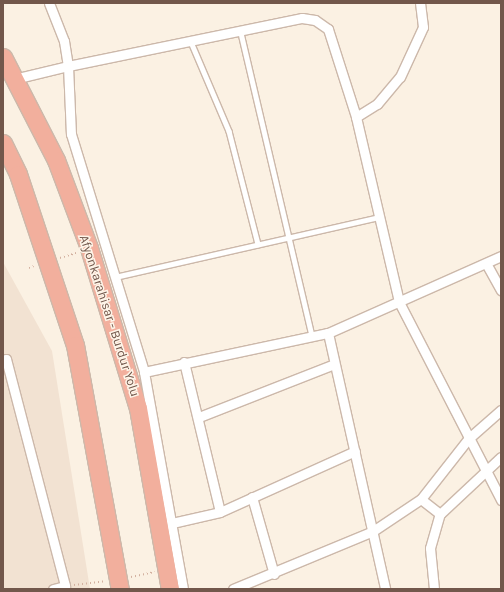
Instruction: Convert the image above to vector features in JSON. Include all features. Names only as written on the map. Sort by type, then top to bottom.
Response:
[{"type":"highway","name":"Afyonkarahisar - Burdur Yolu","points":[[3,57],[56,160],[89,248],[138,408],[170,589]]},
{"type":"highway","points":[[3,143],[18,174],[46,263],[75,344],[120,589]]},
{"type":"street","points":[[48,3],[64,42],[68,66],[71,134],[144,372],[183,589]]},
{"type":"street","points":[[356,117],[377,104],[400,78],[424,27],[420,3]]},
{"type":"street","points":[[14,79],[68,66],[240,32],[302,18],[324,25],[356,117],[398,302],[501,500]]},
{"type":"street","points":[[144,372],[184,362],[328,333],[487,265],[501,256]]},
{"type":"street","points":[[487,265],[501,290]]},
{"type":"street","points":[[328,333],[385,589]]},
{"type":"street","points":[[3,360],[6,359],[65,587],[53,589]]},
{"type":"street","points":[[184,362],[199,417],[220,512]]},
{"type":"street","points":[[199,417],[334,364]]},
{"type":"street","points":[[233,589],[274,574],[373,530],[420,499],[468,439],[501,410]]},
{"type":"street","points":[[172,523],[220,512],[355,451]]},
{"type":"street","points":[[434,589],[430,548],[440,514],[485,469],[501,457]]},
{"type":"street","points":[[252,497],[274,574]]},
{"type":"street","points":[[420,499],[440,514]]},
{"type":"lane","points":[[240,32],[292,236],[312,336]]},
{"type":"lane","points":[[191,42],[229,131],[258,244]]},
{"type":"lane","points":[[115,277],[379,216]]},
{"type":"path","points":[[29,268],[89,248]]},
{"type":"shaded area","points":[[3,262],[52,351],[90,589],[3,589]]}]
